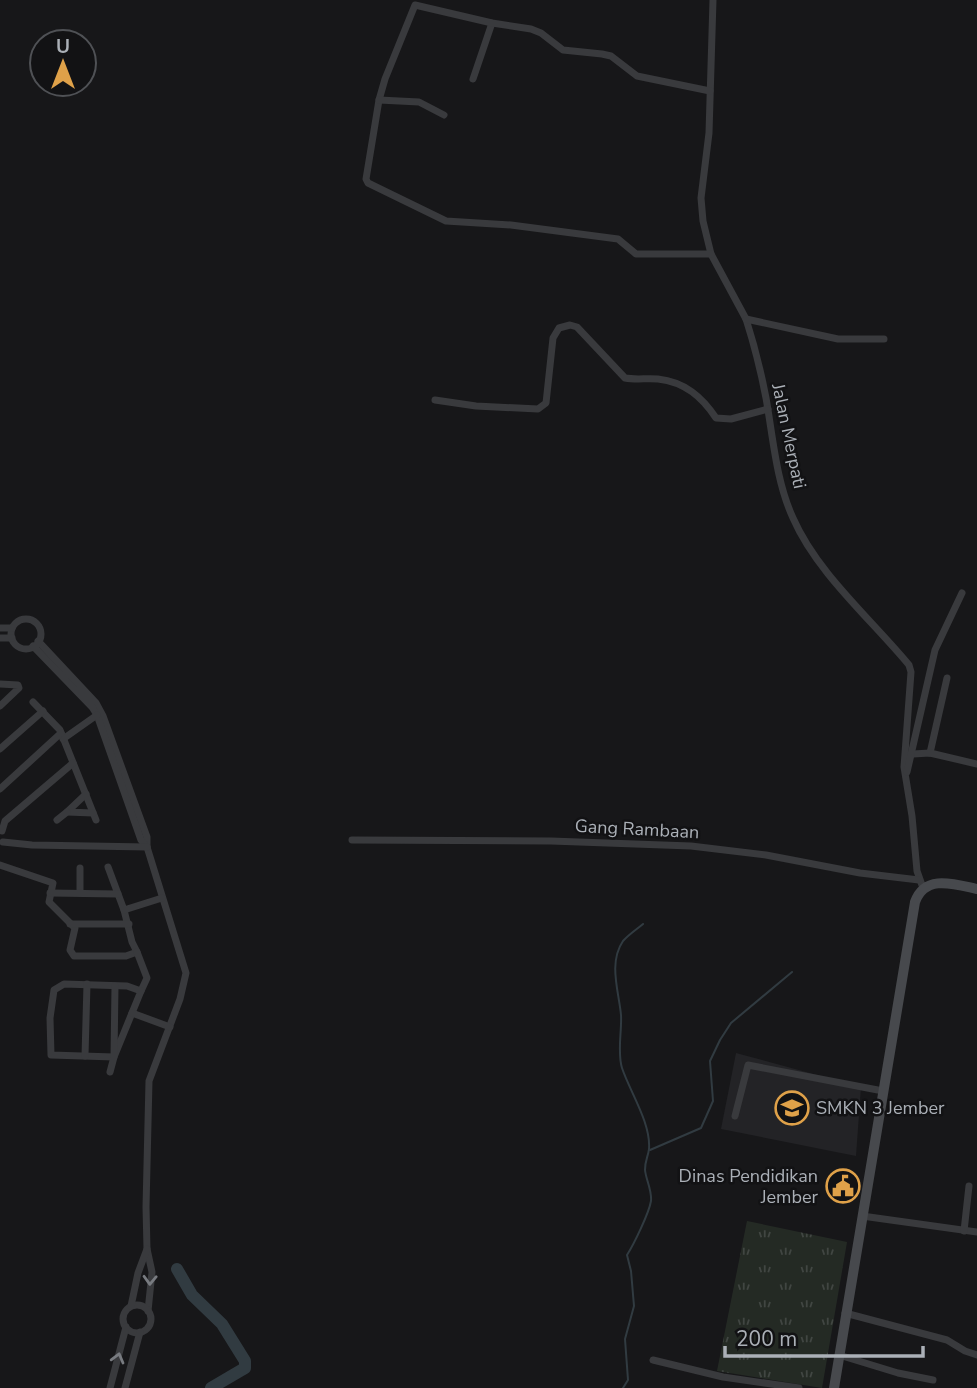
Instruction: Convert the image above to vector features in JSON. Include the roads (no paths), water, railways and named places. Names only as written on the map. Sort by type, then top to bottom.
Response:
[{"type":"main road","points":[[834,1388],[920,884],[936,883],[977,889]]},
{"type":"street","name":"Jalan Merpati","points":[[713,0],[709,133],[701,198],[703,221],[711,254],[746,319],[768,409],[783,491],[798,528],[843,590],[901,656],[911,672],[904,749],[920,884]]},
{"type":"street","points":[[710,91],[637,76],[611,56],[568,52],[531,29],[492,23],[420,5],[414,6],[379,100],[367,181],[452,222],[511,225],[618,239],[636,254],[711,254]]},
{"type":"street","points":[[474,79],[492,23]]},
{"type":"street","points":[[379,100],[419,102],[444,115]]},
{"type":"street","points":[[746,319],[838,339],[884,340]]},
{"type":"street","points":[[435,400],[476,406],[538,409],[546,403],[554,338],[559,328],[570,325],[577,327],[625,378],[658,379],[676,383],[702,398],[716,418],[731,419],[768,409]]},
{"type":"street","points":[[906,777],[935,650],[962,593]]},
{"type":"street","points":[[20,620],[32,620],[39,628],[36,644],[20,647],[12,638],[12,628],[20,620]]},
{"type":"street","points":[[0,628],[12,628]]},
{"type":"street","points":[[0,638],[12,638]]},
{"type":"street","points":[[36,644],[97,715],[141,840],[148,847]]},
{"type":"street","points":[[36,644],[101,710],[148,837],[148,847],[186,973],[170,1027],[149,1081],[147,1249],[152,1272],[148,1311],[150,1322],[147,1329],[140,1332],[126,1327]]},
{"type":"street","points":[[930,753],[947,678]]},
{"type":"street","points":[[0,684],[18,685],[19,688],[0,706]]},
{"type":"street","points":[[33,702],[62,736],[94,816],[67,812]]},
{"type":"street","points":[[0,749],[43,711]]},
{"type":"street","points":[[0,789],[62,736],[97,715]]},
{"type":"street","points":[[913,754],[930,753],[977,765]]},
{"type":"street","points":[[2,831],[5,821],[73,763]]},
{"type":"street","points":[[57,820],[86,794]]},
{"type":"street","name":"Gang Rambaan","points":[[352,841],[551,841],[691,846],[766,855],[920,884]]},
{"type":"street","points":[[3,842],[148,847]]},
{"type":"street","points":[[0,865],[53,883],[50,902],[75,928],[70,950],[74,956],[126,956],[137,952]]},
{"type":"street","points":[[108,867],[130,924],[132,942],[147,978],[110,1072]]},
{"type":"street","points":[[80,868],[80,893]]},
{"type":"street","points":[[50,893],[118,894]]},
{"type":"street","points":[[124,910],[163,898]]},
{"type":"street","points":[[70,924],[130,924]]},
{"type":"street","points":[[114,1057],[51,1055],[49,1047],[54,990],[64,985],[87,985],[116,986],[141,991]]},
{"type":"street","points":[[85,1056],[87,985]]},
{"type":"street","points":[[114,1057],[116,986]]},
{"type":"street","points":[[132,1013],[170,1027]]},
{"type":"street","points":[[735,1116],[748,1065],[883,1091]]},
{"type":"street","points":[[964,1231],[969,1186]]},
{"type":"street","points":[[862,1216],[977,1231]]},
{"type":"street","points":[[110,1388],[126,1327],[124,1314],[131,1307],[138,1273],[147,1249]]},
{"type":"street","points":[[131,1307],[142,1306],[148,1311]]},
{"type":"street","points":[[845,1313],[947,1340],[977,1355]]},
{"type":"street","points":[[125,1388],[140,1332]]},
{"type":"street","points":[[839,1355],[898,1373],[933,1380]]},
{"type":"street","points":[[653,1360],[723,1377],[799,1388]]},
{"type":"street","points":[[720,1388],[723,1377]]},
{"type":"waterway","points":[[623,1388],[628,1380],[625,1339],[634,1306],[627,1255],[650,1206],[651,1197],[645,1170],[649,1149],[647,1129],[621,1062],[621,1015],[615,968],[623,941],[643,924]]},
{"type":"waterway","points":[[650,1150],[701,1128],[713,1101],[710,1061],[720,1040],[731,1023],[792,972]]},
{"type":"waterway","points":[[177,1269],[192,1295],[222,1324],[245,1361],[245,1368],[211,1388]]},
{"type":"place","name":"SMKN 3 Jember","points":[[792,1108]]},
{"type":"place","name":"Dinas Pendidikan Jember","points":[[843,1186]]}]
